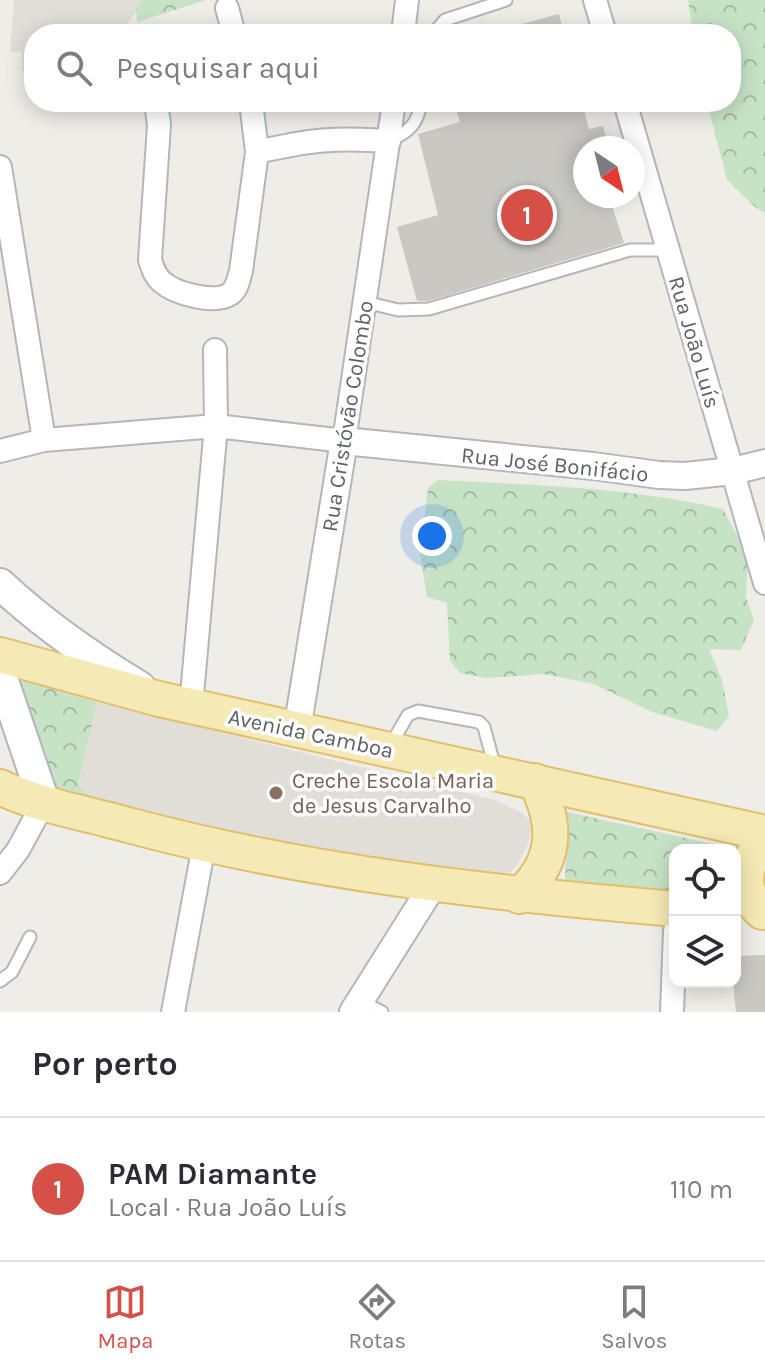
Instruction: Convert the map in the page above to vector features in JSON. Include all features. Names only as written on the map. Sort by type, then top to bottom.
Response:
[{"type":"main road","points":[[0,584],[29,611],[96,661],[175,702]]},
{"type":"main road","name":"Avenida Camboa","points":[[0,655],[175,702],[765,833]]},
{"type":"main road","points":[[0,672],[44,802]]},
{"type":"main road","points":[[519,896],[539,874],[551,840],[547,807],[535,781]]},
{"type":"main road","points":[[0,787],[204,845],[433,885],[519,896],[669,908]]},
{"type":"main road","points":[[754,912],[748,892],[746,867],[753,853],[765,843]]},
{"type":"street","points":[[404,24],[407,0]]},
{"type":"street","points":[[595,0],[602,24]]},
{"type":"street","points":[[227,8],[231,24]]},
{"type":"street","points":[[157,112],[150,260],[154,273],[164,284],[176,291],[214,299],[228,296],[237,287],[257,152],[252,112]]},
{"type":"street","name":"Rua Cristóvão Colombo","points":[[297,730],[393,112]]},
{"type":"street","name":"Rua João Luís","points":[[628,112],[765,583]]},
{"type":"street","points":[[257,152],[308,140],[345,137],[389,141]]},
{"type":"street","points":[[0,167],[44,440]]},
{"type":"street","points":[[175,702],[216,426],[215,350]]},
{"type":"street","points":[[0,451],[44,440],[216,426],[344,441]]},
{"type":"street","name":"Rua José Bonifácio","points":[[344,441],[659,475],[685,476],[733,471],[765,463]]},
{"type":"street","points":[[0,873],[24,841],[44,802]]},
{"type":"street","points":[[173,1012],[204,845]]},
{"type":"street","points":[[365,1008],[433,885]]},
{"type":"street","points":[[672,1012],[673,988]]},
{"type":"lane","points":[[442,24],[445,20],[506,0]]},
{"type":"lane","points":[[389,141],[411,128],[420,112]]},
{"type":"lane","points":[[365,302],[398,310],[429,309],[630,250],[669,250]]},
{"type":"lane","points":[[388,750],[408,715],[418,711],[479,722],[484,727],[497,773]]},
{"type":"lane","points":[[0,981],[12,972],[30,937]]},
{"type":"shaded area","points":[[14,0],[146,0],[127,24],[24,24],[22,71],[22,51],[10,52]]},
{"type":"shaded area","name":"Creche Escola Maria de Jesus Carvalho","points":[[97,702],[495,800],[524,814],[530,821],[532,828],[528,844],[517,865],[508,874],[499,877],[311,852],[100,805],[78,785]]},
{"type":"green space","points":[[143,0],[206,0],[137,22],[136,8]]},
{"type":"green space","points":[[688,0],[765,0],[765,213],[727,180],[710,112],[741,112],[741,24],[692,24]]},
{"type":"green space","points":[[438,480],[617,491],[723,509],[748,556],[746,597],[754,620],[741,650],[709,649],[722,680],[729,716],[717,731],[652,712],[594,684],[544,674],[486,678],[460,673],[450,661],[447,603],[427,597],[420,554],[428,488]]},
{"type":"green space","points":[[12,674],[97,702],[78,785],[100,805],[64,795],[51,783]]},
{"type":"green space","points":[[567,812],[713,844],[669,844],[669,892],[565,881]]},
{"type":"building","points":[[559,14],[562,24],[522,24]]},
{"type":"building","points":[[457,112],[585,112],[589,129],[603,126],[606,136],[573,136],[573,208],[613,208],[624,243],[428,301],[417,301],[397,227],[438,215],[418,134],[460,122]]},
{"type":"building","points":[[765,955],[765,1012],[736,1012],[734,988],[741,988],[741,956]]},
{"type":"place","name":"PAM Diamante","points":[[527,215]]},
{"type":"place","name":"Creche Escola Maria de Jesus Carvalho","points":[[276,793]]}]
